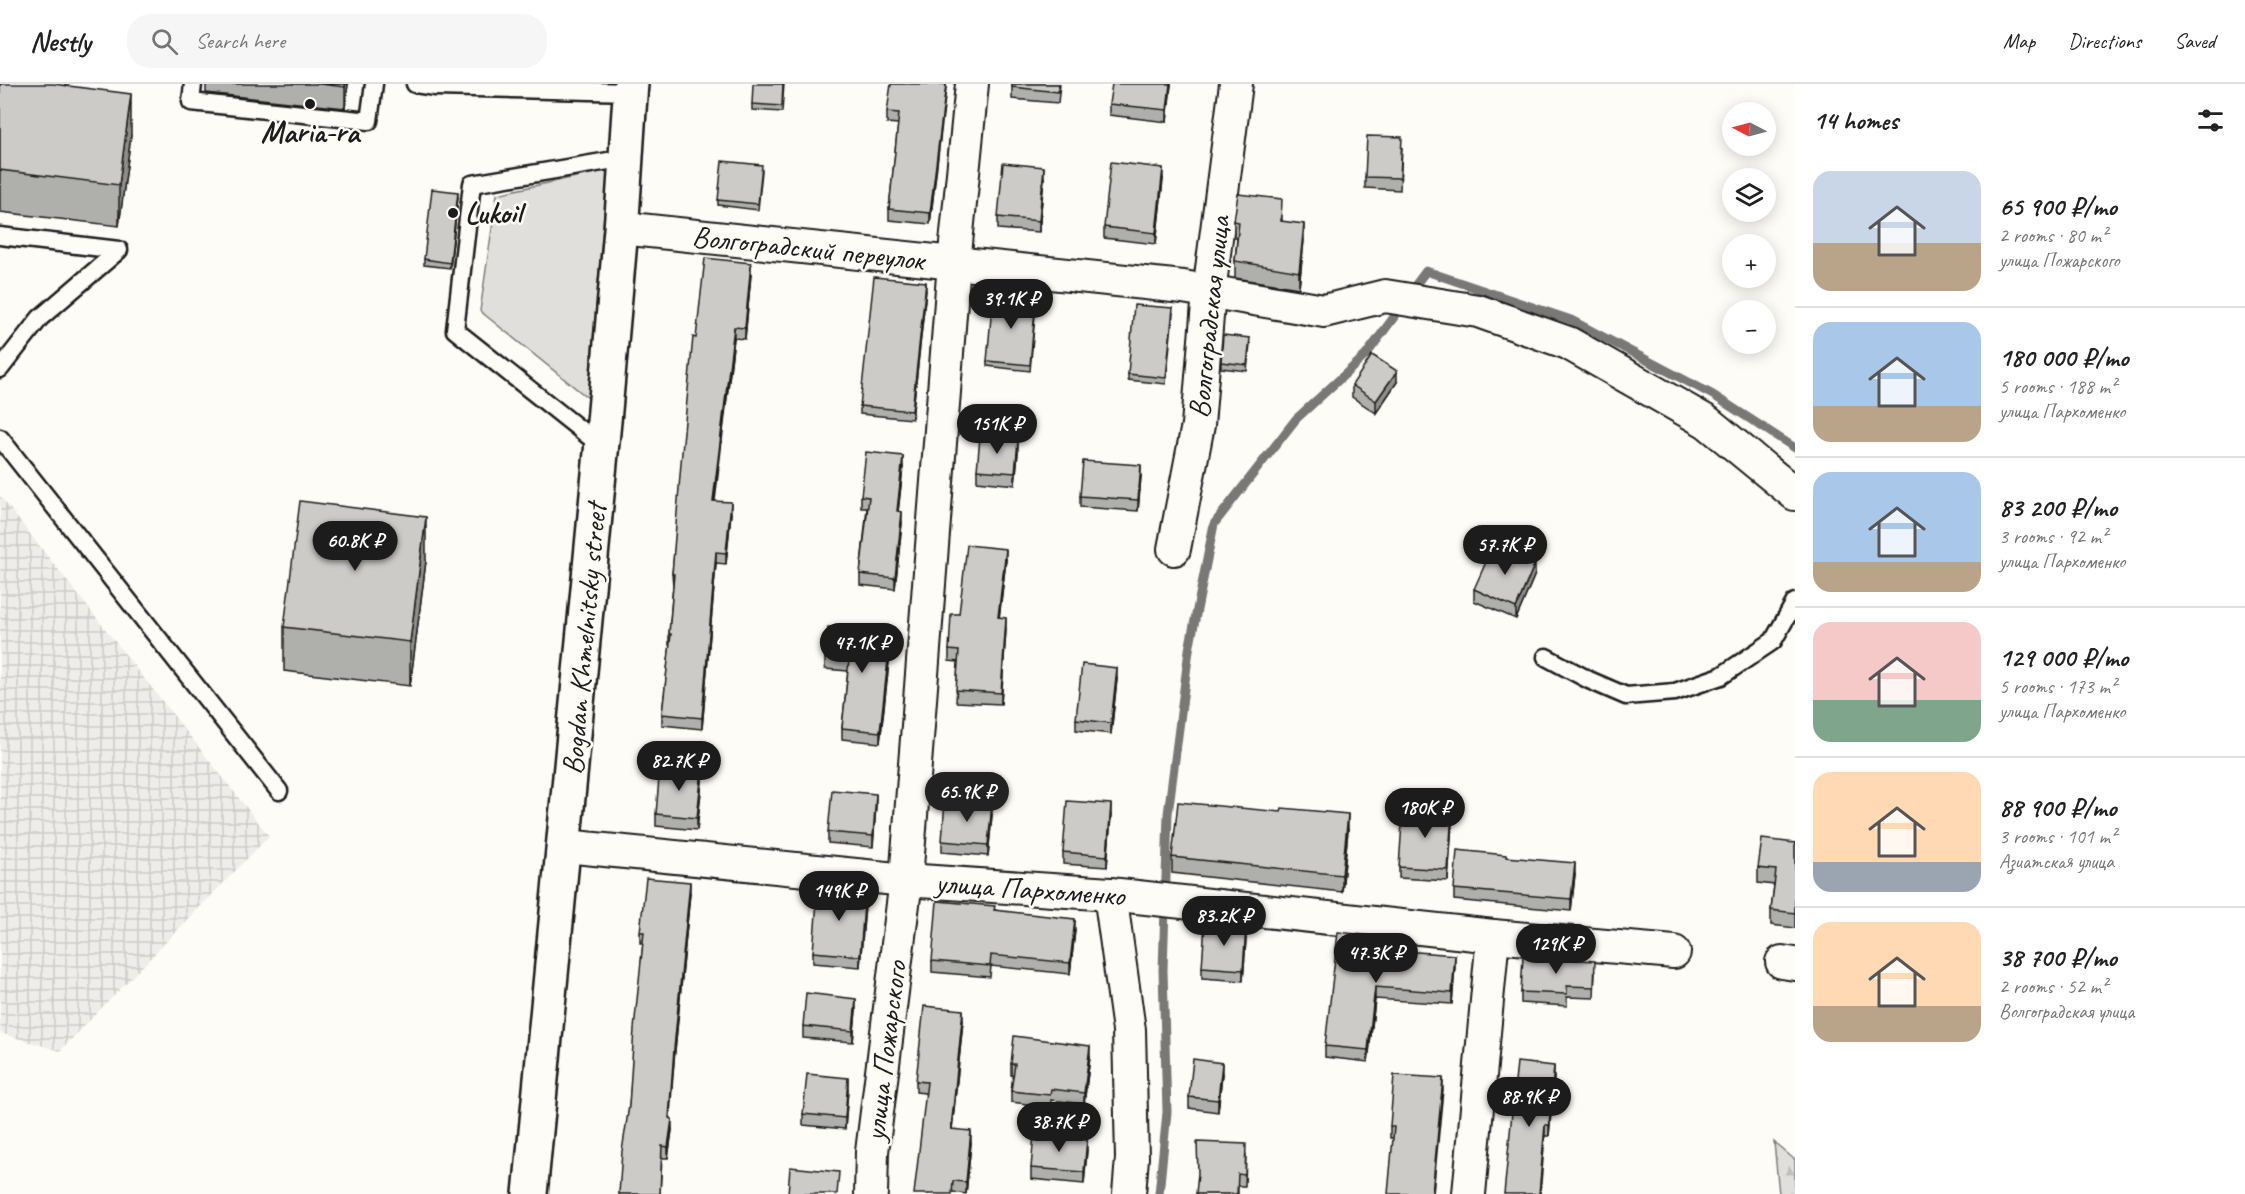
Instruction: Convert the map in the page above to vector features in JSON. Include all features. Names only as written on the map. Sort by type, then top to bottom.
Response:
[{"type":"street","name":"улица Пожарского","points":[[871,1194],[872,1152],[906,880],[954,263],[972,84]]},
{"type":"street","name":"Волгоградская улица","points":[[1174,549],[1198,425],[1209,292],[1236,84]]},
{"type":"street","name":"Bogdan Khmelnitsky street","points":[[530,1194],[565,846],[621,228],[631,88]]},
{"type":"street","name":"Волгоградский переулок","points":[[621,228],[1183,286],[1324,311],[1385,296],[1478,311],[1568,344],[1707,422],[1795,494]]},
{"type":"street","name":"улица Пархоменко","points":[[565,846],[906,880],[1110,894],[1493,936],[1674,952]]},
{"type":"street","points":[[1110,894],[1129,1030],[1132,1158],[1129,1194]]},
{"type":"street","points":[[1469,1194],[1493,936]]},
{"type":"lane","points":[[193,84],[191,102],[369,121],[374,84]]},
{"type":"lane","points":[[421,84],[435,87],[631,88]]},
{"type":"lane","points":[[601,446],[455,330],[472,184],[626,158]]},
{"type":"lane","points":[[0,236],[119,250],[40,318],[0,369]]},
{"type":"lane","points":[[0,438],[279,792]]},
{"type":"lane","points":[[1546,657],[1589,680],[1626,696],[1675,692],[1721,676],[1773,641],[1795,602]]},
{"type":"shaded area","points":[[0,496],[269,836],[60,1051],[0,1033]]},
{"type":"green space","points":[[608,170],[588,398],[480,311],[497,194]]},
{"type":"green space","points":[[1774,1142],[1795,1160],[1795,1194],[1779,1194]]},
{"type":"building","points":[[0,84],[53,84],[131,94],[119,185],[0,170]]},
{"type":"building","points":[[320,84],[345,84],[345,87]]},
{"type":"building","points":[[753,84],[783,84],[782,106],[752,104]]},
{"type":"building","points":[[891,84],[946,84],[930,213],[889,209],[899,113],[887,112]]},
{"type":"building","points":[[1012,84],[1059,84],[1058,92],[1012,87]]},
{"type":"building","points":[[1112,84],[1170,84],[1167,110],[1109,104]]},
{"type":"building","points":[[1367,136],[1402,137],[1400,178],[1365,177]]},
{"type":"building","points":[[722,161],[762,165],[758,204],[718,200]]},
{"type":"building","points":[[1111,162],[1163,168],[1156,233],[1104,227]]},
{"type":"building","points":[[1003,163],[1044,167],[1039,221],[998,217]]},
{"type":"building","points":[[432,189],[458,192],[450,263],[424,259]]},
{"type":"building","points":[[1238,194],[1282,199],[1281,221],[1304,224],[1299,272],[1235,261],[1239,222],[1234,221]]},
{"type":"building","points":[[705,258],[751,263],[745,328],[734,327],[713,501],[731,502],[726,553],[716,552],[702,718],[662,714],[671,634],[669,634],[674,574],[672,574],[681,463],[693,337],[696,338]]},
{"type":"building","points":[[874,277],[926,282],[912,411],[860,406]]},
{"type":"building","points":[[993,295],[1036,299],[1030,365],[987,361]]},
{"type":"building","points":[[1134,305],[1173,308],[1166,378],[1128,374]]},
{"type":"building","points":[[1223,335],[1250,338],[1247,365],[1221,362]]},
{"type":"building","points":[[1372,355],[1397,371],[1376,401],[1352,385]]},
{"type":"building","points":[[980,437],[1018,441],[1015,473],[977,470]]},
{"type":"building","points":[[866,452],[903,456],[897,511],[902,512],[895,578],[860,574],[869,497],[861,496]]},
{"type":"building","points":[[1083,461],[1141,465],[1138,500],[1080,496]]},
{"type":"building","points":[[300,501],[426,517],[410,642],[284,627]]},
{"type":"building","points":[[1494,544],[1535,563],[1516,608],[1474,589]]},
{"type":"building","points":[[967,545],[1006,549],[998,617],[1006,618],[1001,693],[956,690],[959,651],[949,650],[951,614],[959,614]]},
{"type":"building","points":[[828,627],[891,633],[880,732],[842,728],[849,660],[825,658]]},
{"type":"building","points":[[1082,664],[1117,668],[1111,723],[1076,719]]},
{"type":"building","points":[[660,766],[702,770],[697,818],[656,814]]},
{"type":"building","points":[[832,790],[876,794],[873,836],[828,832]]},
{"type":"building","points":[[945,801],[992,804],[988,845],[942,841]]},
{"type":"building","points":[[1067,801],[1111,804],[1107,856],[1063,852]]},
{"type":"building","points":[[1178,802],[1281,812],[1282,808],[1348,814],[1342,875],[1172,857]]},
{"type":"building","points":[[1403,808],[1452,812],[1448,870],[1399,867]]},
{"type":"building","points":[[1762,839],[1795,843],[1795,913],[1771,910],[1776,870],[1758,868]]},
{"type":"building","points":[[1457,850],[1575,863],[1571,899],[1454,889]]},
{"type":"building","points":[[646,878],[690,882],[674,1049],[669,1118],[672,1119],[668,1147],[662,1146],[660,1194],[619,1194],[644,932],[640,932]]},
{"type":"building","points":[[818,888],[865,892],[860,956],[813,952]]},
{"type":"building","points":[[937,901],[995,906],[994,910],[1075,919],[1070,963],[991,955],[990,966],[932,961]]},
{"type":"building","points":[[1205,924],[1246,927],[1243,970],[1202,967]]},
{"type":"building","points":[[1338,932],[1380,937],[1379,949],[1455,955],[1452,993],[1375,987],[1368,1050],[1325,1046]]},
{"type":"building","points":[[1523,956],[1595,961],[1594,987],[1567,986],[1567,994],[1521,992]]},
{"type":"building","points":[[806,993],[856,999],[853,1031],[803,1026]]},
{"type":"building","points":[[924,1006],[963,1010],[951,1129],[971,1131],[966,1182],[953,1181],[952,1194],[914,1194],[927,1082],[916,1081]]},
{"type":"building","points":[[1014,1036],[1090,1046],[1084,1093],[1051,1089],[1050,1095],[1011,1091],[1015,1064],[1011,1064]]},
{"type":"building","points":[[1193,1059],[1222,1063],[1218,1100],[1189,1097]]},
{"type":"building","points":[[1517,1062],[1554,1066],[1549,1125],[1545,1125],[1539,1194],[1504,1194]]},
{"type":"building","points":[[807,1074],[848,1078],[845,1118],[803,1114]]},
{"type":"building","points":[[1394,1075],[1443,1078],[1432,1194],[1388,1194],[1394,1127],[1390,1126]]},
{"type":"building","points":[[1034,1134],[1087,1139],[1084,1172],[1031,1168]]},
{"type":"building","points":[[1197,1142],[1246,1144],[1245,1175],[1238,1174],[1237,1194],[1196,1194]]},
{"type":"building","points":[[790,1167],[839,1172],[837,1194],[788,1194]]},
{"type":"waterway","points":[[1414,287],[1426,271],[1571,320],[1713,395],[1795,448]]},
{"type":"waterway","points":[[1159,1194],[1167,1112],[1163,970],[1168,814],[1189,650],[1214,524],[1296,419],[1366,355],[1397,313]]},
{"type":"place","name":"Maria-ra","points":[[310,104]]},
{"type":"place","name":"Lukoil","points":[[453,213]]}]
